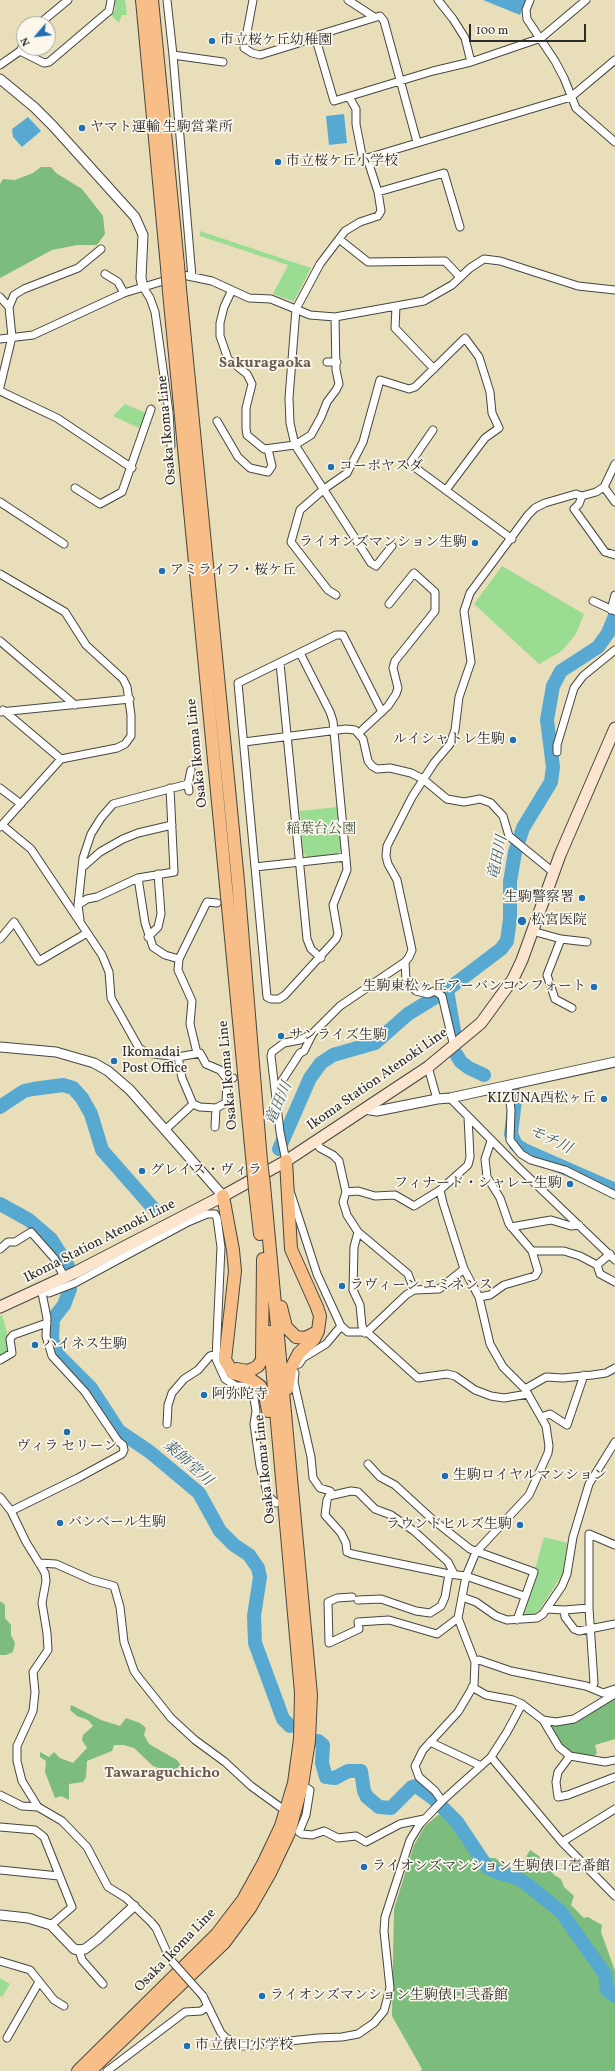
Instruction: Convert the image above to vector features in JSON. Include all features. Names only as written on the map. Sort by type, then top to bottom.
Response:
[{"type":"main road","points":[[135,0],[147,60]]},
{"type":"main road","name":"Osaka Ikoma Line","points":[[90,2071],[224,1943],[250,1908],[270,1873],[289,1833],[302,1785],[309,1741],[311,1695],[286,1424],[259,1187],[175,290],[147,60],[142,0]]},
{"type":"main road","name":"Osaka Ikoma Line","points":[[152,0],[172,266]]},
{"type":"main road","points":[[155,43],[158,0]]},
{"type":"main road","name":"Ikoma Station Atenoki Line","points":[[0,1307],[45,1291],[65,1278],[223,1196],[286,1161],[428,1067],[454,1047],[481,1023],[513,979],[522,960],[553,872],[615,728]]},
{"type":"main road","points":[[286,1161],[291,1248],[320,1316],[318,1332],[314,1339],[299,1353],[290,1370],[286,1392],[286,1424]]},
{"type":"main road","points":[[223,1196],[233,1250],[235,1271],[232,1308],[220,1353],[226,1364],[233,1372],[257,1382],[263,1391],[282,1477]]},
{"type":"main road","points":[[220,1353],[235,1368],[247,1371],[258,1366],[262,1360],[266,1258]]},
{"type":"main road","points":[[266,1258],[286,1327],[290,1333],[300,1338],[318,1332]]},
{"type":"main road","name":"Osaka Ikoma Line","points":[[78,2071],[217,1934],[243,1900],[263,1864],[281,1826],[294,1783],[300,1739],[301,1693],[276,1424],[266,1258]]},
{"type":"street","points":[[55,0],[60,6]]},
{"type":"street","points":[[48,16],[68,0]]},
{"type":"street","points":[[30,56],[44,63],[49,62],[110,11],[111,0]]},
{"type":"street","points":[[167,0],[174,55],[192,277]]},
{"type":"street","points":[[253,0],[244,48],[252,54],[260,55],[380,16],[384,21],[417,142]]},
{"type":"street","points":[[348,0],[374,17]]},
{"type":"street","points":[[438,0],[454,19],[464,38],[471,62]]},
{"type":"street","points":[[530,0],[526,10],[527,19],[541,38],[564,78],[576,108],[615,142]]},
{"type":"street","points":[[315,36],[334,101],[433,71],[471,62],[541,38],[586,0]]},
{"type":"street","points":[[0,65],[16,54]]},
{"type":"street","points":[[174,55],[223,62]]},
{"type":"street","points":[[367,158],[571,97],[615,60]]},
{"type":"street","points":[[0,79],[34,107],[53,126],[135,217],[143,235],[143,287],[154,307],[171,446]]},
{"type":"street","points":[[349,97],[356,109],[356,124],[362,155],[367,158],[378,192],[381,205],[380,214],[349,228],[339,239],[320,264],[296,309],[289,398],[290,423],[295,445],[371,563],[376,566],[392,546]]},
{"type":"street","points":[[378,192],[444,173],[460,227]]},
{"type":"street","points":[[339,239],[368,262],[445,261],[460,277]]},
{"type":"street","points":[[0,387],[12,337],[9,307],[14,295],[24,289],[78,268],[101,248]]},
{"type":"street","points":[[0,338],[33,335],[48,329],[82,311],[124,293],[183,275],[212,281],[231,292],[249,298],[271,299],[310,315],[335,317],[424,301],[437,295],[484,259],[500,261],[578,286],[615,290]]},
{"type":"street","points":[[105,274],[118,282],[124,293]]},
{"type":"street","points":[[231,292],[224,307],[220,323],[220,336],[228,359],[247,374],[252,384],[246,408],[247,435],[264,449],[295,445],[310,435],[321,417],[327,402],[336,390],[339,384],[336,370],[335,317]]},
{"type":"street","points":[[0,297],[9,307]]},
{"type":"street","points":[[396,307],[395,328],[434,369]]},
{"type":"street","points":[[336,595],[328,590],[291,542],[300,510],[324,489],[347,473],[355,460],[363,442],[380,380],[409,389],[415,387],[465,338],[479,357],[490,392],[492,413],[500,428],[481,442],[446,490]]},
{"type":"street","points":[[327,362],[337,362]]},
{"type":"street","points":[[0,391],[57,418],[132,468]]},
{"type":"street","points":[[75,488],[100,504],[122,492],[132,468],[152,408]]},
{"type":"street","points":[[217,421],[238,457],[250,468],[268,472],[272,466],[268,449]]},
{"type":"street","points":[[432,430],[411,462],[418,470],[512,539]]},
{"type":"street","points":[[286,1161],[280,1132],[276,1090],[272,1075],[272,1052],[284,1043],[300,1040],[313,1033],[348,999],[405,962],[412,950],[398,880],[388,864],[386,856],[387,846],[423,779],[450,744],[455,730],[459,698],[471,662],[464,611],[466,601],[528,515],[535,508],[545,503],[576,494],[582,496],[596,492],[604,487],[615,464]]},
{"type":"street","points":[[604,487],[615,502]]},
{"type":"street","points":[[582,496],[579,504],[574,509],[605,552],[615,555]]},
{"type":"street","points":[[0,502],[64,544]]},
{"type":"street","points":[[359,733],[382,712],[398,688],[392,668],[395,661],[435,611],[435,592],[414,572],[389,604]]},
{"type":"street","points":[[0,574],[65,612],[86,645],[123,679],[127,687],[130,700],[131,736],[125,744],[117,748],[61,759],[1,826],[31,849],[102,955],[109,972],[111,998],[139,1048],[147,1053],[178,1057],[200,1053],[206,1064],[220,1070],[230,1078],[226,1104],[216,1108],[200,1107],[193,1104],[182,1078],[178,1057]]},
{"type":"street","points":[[593,601],[613,611],[615,595]]},
{"type":"street","points":[[300,653],[330,712],[334,731],[347,870],[333,905],[338,934],[321,958],[285,995],[278,999],[271,999],[267,997],[238,683],[336,635],[343,635],[382,712]]},
{"type":"street","points":[[0,641],[75,705]]},
{"type":"street","points":[[557,752],[557,745],[574,688],[583,676],[615,650]]},
{"type":"street","points":[[280,663],[301,862],[307,939],[311,949],[321,958]]},
{"type":"street","points":[[2,710],[130,700]]},
{"type":"street","points":[[2,710],[61,759]]},
{"type":"street","points":[[244,742],[351,729],[359,733],[363,738],[368,761],[377,769],[404,771],[423,779],[447,799],[464,802],[480,799],[491,803],[503,816],[509,836],[553,872]]},
{"type":"street","points":[[80,922],[78,905],[85,850],[91,834],[101,818],[113,804],[170,788],[188,787],[191,770]]},
{"type":"street","points":[[0,788],[21,804]]},
{"type":"street","points":[[78,905],[86,899],[97,897],[138,878],[174,872],[170,788]]},
{"type":"street","points":[[82,867],[100,852],[123,839],[138,833],[172,825]]},
{"type":"street","points":[[256,867],[346,857]]},
{"type":"street","points":[[148,937],[158,927],[161,914],[158,874]]},
{"type":"street","points":[[138,878],[148,937],[153,947],[165,955],[179,959]]},
{"type":"street","points":[[197,1053],[190,1024],[192,1001],[178,970],[179,959],[207,902],[217,903]]},
{"type":"street","points":[[0,939],[14,922],[39,961],[87,933]]},
{"type":"street","points":[[532,931],[561,939],[587,942]]},
{"type":"street","points":[[561,939],[547,975],[554,999],[572,1008]]},
{"type":"street","points":[[405,962],[406,980],[412,988],[424,993],[435,991],[442,996],[454,1047]]},
{"type":"street","points":[[276,1090],[300,1053],[304,1051],[313,1033]]},
{"type":"street","points":[[0,1047],[56,1052],[94,1064],[122,1082],[223,1196]]},
{"type":"street","points":[[364,1109],[377,1111],[437,1098],[450,1098],[615,1062]]},
{"type":"street","points":[[428,1067],[437,1098]]},
{"type":"street","points":[[264,1076],[272,1075]]},
{"type":"street","points":[[508,1085],[511,1110],[510,1140],[521,1154],[531,1160],[565,1170],[615,1195]]},
{"type":"street","points":[[450,1098],[491,1141],[613,1256],[597,1265]]},
{"type":"street","points":[[165,1130],[193,1104]]},
{"type":"street","points":[[215,1127],[216,1108]]},
{"type":"street","points":[[346,1192],[358,1191],[376,1196],[395,1194],[414,1206],[440,1190],[468,1165],[470,1157],[468,1117]]},
{"type":"street","points":[[479,1297],[490,1295],[504,1285],[535,1276],[538,1271],[532,1251],[511,1227],[502,1208],[500,1198],[486,1173],[485,1158],[491,1141]]},
{"type":"street","points":[[316,1142],[320,1148],[333,1155],[339,1161],[346,1192],[343,1202],[347,1215],[358,1232],[408,1274],[414,1290]]},
{"type":"street","points":[[287,1184],[299,1214],[317,1274],[341,1326],[348,1332],[366,1332],[400,1300],[414,1290],[439,1289],[464,1269]]},
{"type":"street","points":[[440,1190],[464,1269],[479,1297],[490,1344],[503,1366],[527,1392],[548,1433],[549,1446],[548,1453],[528,1495],[476,1552],[466,1576],[458,1618],[476,1670],[472,1687],[458,1712],[430,1742],[417,1762],[415,1770],[419,1777],[435,1791],[442,1801]]},
{"type":"street","points":[[427,1198],[443,1203]]},
{"type":"street","points":[[11,1511],[78,1478],[122,1454],[124,1450],[123,1445],[118,1441],[85,1392],[52,1356],[46,1336],[47,1318],[45,1291],[75,1284],[188,1222],[207,1214],[215,1214],[218,1218],[221,1247],[219,1368],[225,1379],[236,1386],[247,1386],[253,1392],[256,1411],[254,1424],[260,1466],[268,1496],[276,1503]]},
{"type":"street","points":[[511,1227],[551,1220],[570,1226],[579,1225]]},
{"type":"street","points":[[0,1249],[8,1242],[15,1242],[31,1232],[54,1258],[65,1278]]},
{"type":"street","points":[[358,1232],[354,1247],[353,1290],[360,1305],[362,1326],[366,1332],[418,1378],[446,1374],[455,1376],[475,1390],[492,1396],[504,1398],[527,1392],[546,1377],[562,1378],[606,1373],[615,1368]]},
{"type":"street","points":[[532,1251],[564,1251],[580,1256],[597,1265],[600,1274],[615,1282]]},
{"type":"street","points":[[0,1360],[12,1353],[10,1339],[13,1335],[47,1324]]},
{"type":"street","points":[[332,1494],[330,1491],[320,1488],[313,1478],[312,1457],[300,1413],[294,1378],[298,1364],[303,1358],[326,1344],[341,1326]]},
{"type":"street","points":[[168,1424],[168,1405],[172,1393],[184,1379],[198,1370],[210,1356],[220,1353]]},
{"type":"street","points":[[541,1417],[550,1414],[567,1424],[584,1375]]},
{"type":"street","points":[[462,1597],[476,1602],[496,1616],[507,1620],[537,1618],[547,1609],[567,1574],[573,1537],[589,1484],[615,1442]]},
{"type":"street","points":[[368,1464],[380,1477],[395,1485],[456,1539],[476,1552],[534,1572],[524,1596],[517,1620]]},
{"type":"street","points":[[458,1618],[437,1634],[389,1620],[358,1622],[359,1629],[329,1643],[328,1602],[337,1598],[381,1599],[416,1611],[430,1613],[441,1606],[452,1574],[448,1562],[414,1531],[391,1515],[375,1509],[358,1492],[351,1491],[332,1494],[327,1500],[325,1515],[341,1533],[346,1542],[347,1552],[452,1574],[466,1576],[524,1596]]},
{"type":"street","points":[[0,1497],[11,1511],[26,1542],[45,1573],[46,1581],[42,1603],[48,1650],[33,1672],[35,1692],[33,1711],[17,1746],[17,1761],[22,1781],[38,1807]]},
{"type":"street","points":[[592,1688],[594,1683],[589,1608],[589,1534],[615,1545]]},
{"type":"street","points":[[39,1563],[56,1564],[93,1580],[114,1586],[120,1607],[124,1642],[134,1670],[139,1678],[171,1718],[195,1740],[225,1762],[252,1786],[280,1807]]},
{"type":"street","points":[[547,1609],[564,1610],[589,1608]]},
{"type":"street","points":[[564,1610],[565,1617],[574,1630],[579,1631],[615,1624]]},
{"type":"street","points":[[474,1662],[479,1660],[511,1671],[592,1688],[603,1693],[615,1688]]},
{"type":"street","points":[[472,1687],[486,1695],[513,1700],[522,1704],[543,1720],[559,1747],[570,1756],[605,1762],[615,1760]]},
{"type":"street","points":[[543,1720],[556,1722],[574,1719],[615,1694]]},
{"type":"street","points":[[0,1795],[22,1806],[38,1807],[62,1821],[76,1834],[91,1853],[108,1886],[134,1906],[156,1928],[170,1959],[203,1996],[221,2033],[226,2038],[242,2046],[342,2037],[358,2034],[374,2023],[384,2011],[390,1988],[384,1931],[385,1917],[406,1849],[415,1831],[424,1819],[442,1801],[491,1757],[522,1704]]},
{"type":"street","points":[[430,1742],[481,1766]]},
{"type":"street","points":[[570,1756],[558,1772],[556,1782],[558,1797],[568,1795],[615,1777]]},
{"type":"street","points":[[491,1757],[562,1842],[615,1896]]},
{"type":"street","points":[[302,1785],[310,1790],[309,1800],[299,1832],[308,1836],[324,1831],[336,1837],[353,1836],[366,1842],[400,1824],[424,1819]]},
{"type":"street","points":[[562,1842],[615,1809]]},
{"type":"street","points":[[0,1827],[35,1830],[44,1837],[72,1908],[51,1925]]},
{"type":"street","points":[[0,1870],[59,1876]]},
{"type":"street","points":[[0,1915],[28,1918],[51,1925],[74,1949],[79,1950],[85,1949],[98,1939],[134,1906]]},
{"type":"street","points":[[79,1950],[82,1960],[103,1984]]},
{"type":"street","points":[[0,1962],[30,1970],[54,2000],[64,2006]]},
{"type":"street","points":[[8,2038],[39,1982]]},
{"type":"street","points":[[107,2071],[185,2012],[201,2011],[208,2006]]},
{"type":"green space","points":[[115,0],[125,0],[127,15],[122,15],[119,23],[110,14],[115,10]]},
{"type":"green space","points":[[41,167],[51,167],[56,173],[82,189],[103,216],[105,234],[97,245],[77,245],[52,250],[0,278],[0,184],[3,179],[15,180],[33,173]]},
{"type":"green space","points":[[200,231],[311,268],[294,301],[273,294],[288,265],[200,236]]},
{"type":"green space","points":[[125,404],[146,413],[141,429],[113,416]]},
{"type":"green space","points":[[502,566],[584,614],[576,634],[562,651],[539,664],[474,604]]},
{"type":"green space","name":"稲葉台公園","points":[[337,807],[342,850],[338,854],[307,857],[303,853],[300,811]]},
{"type":"green space","points":[[2,1315],[12,1350],[0,1357],[0,1316]]},
{"type":"green space","points":[[544,1537],[567,1543],[563,1573],[539,1611],[530,1616],[523,1616],[522,1613],[537,1570],[535,1569]]},
{"type":"green space","points":[[0,1601],[5,1605],[5,1618],[11,1625],[11,1635],[15,1643],[13,1652],[6,1655],[0,1655]]},
{"type":"green space","points":[[615,1699],[615,1739],[595,1745],[597,1753],[593,1757],[571,1753],[564,1748],[549,1724],[569,1724],[578,1721]]},
{"type":"green space","points":[[71,1705],[101,1720],[120,1726],[126,1718],[140,1723],[146,1728],[144,1735],[149,1744],[177,1760],[183,1768],[178,1774],[170,1772],[153,1766],[134,1748],[124,1745],[114,1745],[112,1751],[87,1761],[86,1777],[83,1782],[69,1784],[69,1800],[61,1796],[55,1798],[45,1772],[46,1761],[40,1757],[40,1752],[49,1757],[54,1752],[60,1758],[73,1763],[87,1748],[82,1740],[83,1735],[93,1726],[88,1720],[77,1716],[70,1710]]},
{"type":"green space","points":[[454,1814],[460,1818],[468,1834],[487,1858],[495,1858],[504,1864],[508,1864],[511,1869],[523,1862],[530,1850],[539,1856],[543,1863],[548,1865],[554,1875],[561,1879],[564,1887],[574,1896],[571,1905],[584,1918],[588,1917],[602,1925],[601,1932],[615,1971],[615,2071],[421,2071],[422,2069],[392,2016],[394,1909],[414,1845],[425,1826],[438,1815]]},
{"type":"green space","points":[[0,1978],[10,1984],[2,1997],[0,1996]]},
{"type":"water","points":[[483,0],[526,0],[520,15]]},
{"type":"water","points":[[344,114],[347,143],[329,145],[326,116]]},
{"type":"water","points":[[28,117],[41,131],[22,147],[13,137],[12,129]]},
{"type":"waterway","name":"竜田川","points":[[279,1149],[310,1078],[321,1063],[333,1055],[375,1043],[408,1014],[447,990],[501,949],[507,941],[510,919],[510,882],[515,852],[523,828],[551,782],[553,767],[547,720],[553,686],[561,671],[598,647],[608,633],[615,616]]},
{"type":"waterway","name":"モチ川","points":[[447,990],[455,1037]]},
{"type":"waterway","name":"モチ川","points":[[456,1054],[461,1062],[469,1068],[484,1075]]},
{"type":"waterway","name":"竜田川","points":[[0,1107],[24,1091],[63,1085],[73,1088],[82,1098],[91,1114],[102,1150],[153,1208]]},
{"type":"waterway","name":"モチ川","points":[[514,1093],[515,1100],[511,1134],[516,1145],[526,1151],[615,1190]]},
{"type":"waterway","name":"薬師堂川","points":[[0,1204],[29,1220],[51,1239],[68,1266]]},
{"type":"waterway","name":"薬師堂川","points":[[70,1289],[64,1305],[53,1319],[52,1339],[57,1354],[91,1388],[119,1431],[150,1452],[199,1493],[220,1531],[234,1545],[249,1555],[258,1568],[260,1577],[254,1616],[255,1643],[283,1719],[290,1726]]},
{"type":"waterway","name":"薬師堂川","points":[[318,1741],[323,1745],[322,1763],[326,1777],[335,1778],[348,1771],[361,1771],[364,1791],[367,1797],[379,1807],[391,1808],[412,1787],[416,1786],[433,1798],[457,1822],[487,1867],[494,1871],[517,1878],[561,1912],[605,1974],[607,1990],[615,1996]]},
{"type":"tunnel","points":[[233,1078],[264,1076]]},
{"type":"place","name":"市立桜ケ丘幼稚園","points":[[212,41]]},
{"type":"place","name":"ヤマト運輸 生駒営業所","points":[[82,128]]},
{"type":"place","name":"市立桜ケ丘小学校","points":[[278,162]]},
{"type":"place","name":"コーポヤスダ","points":[[331,467]]},
{"type":"place","name":"ライオンズマンション生駒","points":[[475,543]]},
{"type":"place","name":"アミライフ・桜ケ丘","points":[[162,571]]},
{"type":"place","name":"ルイシャトレ生駒","points":[[513,740]]},
{"type":"place","name":"生駒警察署","points":[[582,898]]},
{"type":"place","name":"松宮医院","points":[[522,921]]},
{"type":"place","name":"生駒東松ヶ丘アーバンコンフォート","points":[[594,987]]},
{"type":"place","name":"サンライズ生駒","points":[[281,1036]]},
{"type":"place","name":"Ikomadai Post Office","points":[[114,1061]]},
{"type":"place","name":"KIZUNA西松ヶ丘","points":[[604,1099]]},
{"type":"place","name":"グレイス・ヴィラ","points":[[142,1171]]},
{"type":"place","name":"フィナード・シャレー生駒","points":[[570,1184]]},
{"type":"place","name":"ラヴィーン エミネンス","points":[[342,1286]]},
{"type":"place","name":"ハイネス生駒","points":[[35,1345]]},
{"type":"place","name":"阿弥陀寺","points":[[204,1395]]},
{"type":"place","name":"ヴィラ セリーン","points":[[67,1432]]},
{"type":"place","name":"生駒ロイヤルマンション","points":[[445,1476]]},
{"type":"place","name":"バンベール生駒","points":[[60,1523]]},
{"type":"place","name":"ラウンドヒルズ生駒","points":[[520,1525]]},
{"type":"place","name":"ライオンズマンション生駒俵口壱番館","points":[[364,1867]]},
{"type":"place","name":"ライオンズマンション生駒俵口弐番館","points":[[262,1996]]},
{"type":"place","name":"市立俵口小学校","points":[[187,2046]]},
{"type":"district","name":"Sakuragaoka","points":[[265,364]]},
{"type":"district","name":"Tawaraguchicho","points":[[162,1774]]}]
